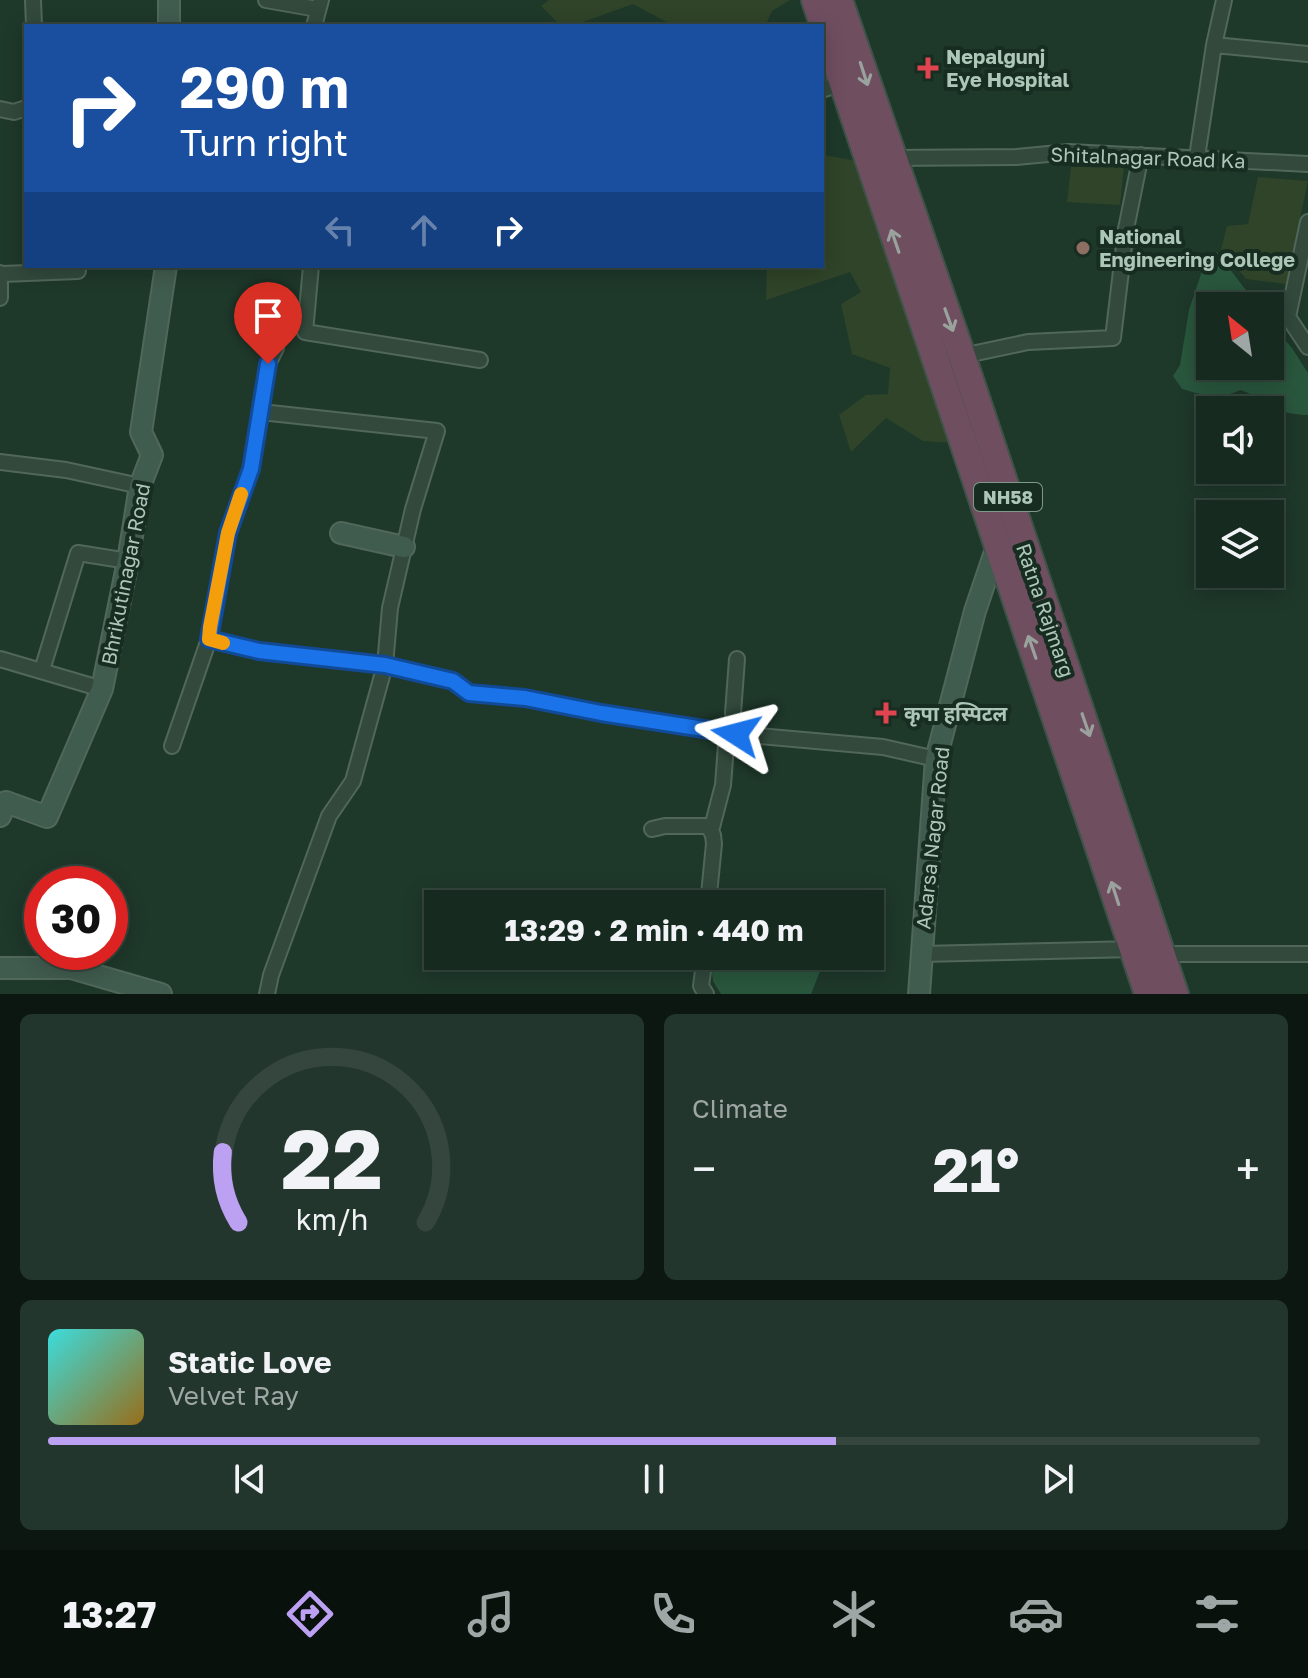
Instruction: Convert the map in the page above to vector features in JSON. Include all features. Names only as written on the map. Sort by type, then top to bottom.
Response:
[{"type":"highway","name":"Ratna Rajmarg","points":[[815,0],[820,24]]},
{"type":"highway","name":"Ratna Rajmarg","points":[[839,0],[880,160],[997,546],[1148,994]]},
{"type":"highway","name":"Ratna Rajmarg","points":[[824,43],[833,86],[880,160],[962,356],[1175,994]]},
{"type":"street","points":[[33,0],[34,24]]},
{"type":"street","points":[[169,0],[169,24]]},
{"type":"street","points":[[266,0],[319,5]]},
{"type":"street","points":[[1197,157],[1224,0]]},
{"type":"street","points":[[1214,45],[1308,54]]},
{"type":"street","points":[[0,109],[14,112],[24,109]]},
{"type":"street","name":"Shitalnagar Road Ka","points":[[880,160],[1016,157],[1069,152],[1308,164]]},
{"type":"street","points":[[962,356],[1028,342],[1113,338],[1126,229],[1141,155]]},
{"type":"street","points":[[1308,222],[1304,263],[1288,317],[1308,347]]},
{"type":"street","points":[[0,298],[1,273],[78,271],[78,268]]},
{"type":"street","name":"Bhrikutinagar Road","points":[[0,816],[6,802],[47,817],[102,689],[140,486],[152,455],[141,432],[166,268]]},
{"type":"street","points":[[311,268],[305,332],[480,360]]},
{"type":"street","points":[[172,746],[209,639],[228,533],[251,469],[268,364],[276,348]]},
{"type":"street","points":[[261,412],[437,431],[404,547],[390,608],[385,665],[353,781],[329,816],[271,975],[267,994]]},
{"type":"street","points":[[0,462],[66,470],[140,486]]},
{"type":"street","points":[[341,533],[404,547]]},
{"type":"street","name":"Adarsa Nagar Road","points":[[919,994],[936,759],[975,611],[997,546]]},
{"type":"street","points":[[42,670],[78,553],[128,561]]},
{"type":"street","points":[[209,639],[259,651],[385,665],[453,681],[469,693],[525,698],[736,734],[883,747],[936,759]]},
{"type":"street","points":[[0,659],[102,689]]},
{"type":"street","points":[[711,831],[723,785],[726,745],[736,738],[733,713],[737,659]]},
{"type":"street","points":[[652,829],[708,826],[714,844],[709,890]]},
{"type":"street","points":[[921,954],[1133,948],[1162,956],[1308,954]]},
{"type":"street","points":[[0,968],[71,968],[161,994]]},
{"type":"street","points":[[703,970],[701,986],[706,994]]},
{"type":"shaded area","points":[[549,0],[790,0],[772,11],[766,24],[670,24],[633,4],[578,24],[559,24],[541,6]]},
{"type":"shaded area","points":[[824,155],[864,162],[952,443],[923,441],[886,418],[851,452],[839,415],[866,395],[888,394],[890,368],[852,354],[841,304],[861,292],[850,272],[766,300],[767,268],[824,268]]},
{"type":"shaded area","points":[[1071,167],[1124,167],[1120,205],[1067,202]]},
{"type":"shaded area","points":[[1258,177],[1308,181],[1286,284],[1246,279],[1221,249],[1227,226],[1248,224]]},
{"type":"shaded area","points":[[1216,252],[1225,257],[1229,268],[1247,292],[1196,292],[1196,380],[1284,380],[1284,339],[1308,373],[1308,415],[1284,411],[1284,396],[1254,396],[1240,390],[1218,396],[1204,395],[1182,389],[1173,376],[1180,365],[1189,310],[1207,256]]},
{"type":"shaded area","points":[[712,970],[820,970],[811,994],[721,994],[713,981]]},
{"type":"slow traffic","points":[[223,643],[209,639],[210,627],[228,533],[241,494]]},
{"type":"place","name":"Nepalgunj Eye Hospital","points":[[928,68]]},
{"type":"place","name":"National Engineering College","points":[[1083,248]]},
{"type":"place","name":"कृपा हस्पिटल","points":[[886,713]]},
{"type":"route","points":[[268,364],[251,469],[228,533],[209,639],[259,651],[385,665],[453,681],[469,693],[525,698],[736,734]]}]
